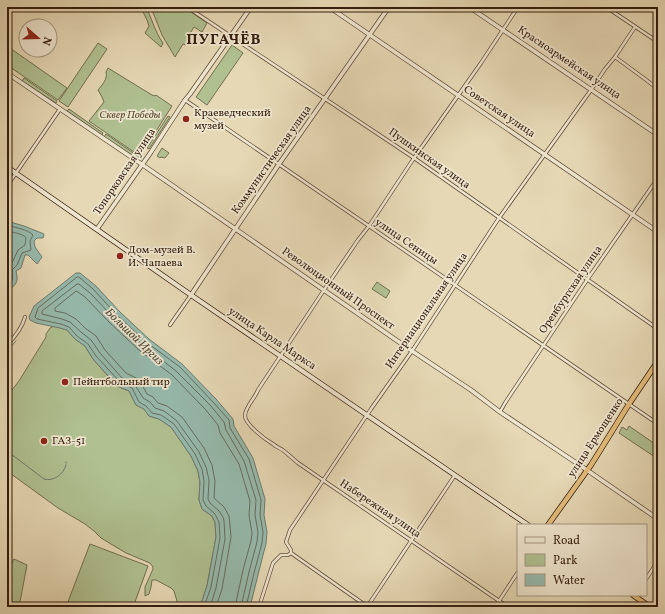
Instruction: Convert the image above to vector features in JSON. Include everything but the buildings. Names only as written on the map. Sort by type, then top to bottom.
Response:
[{"type":"highway","name":"улица Ермощенко","points":[[549,524],[587,470],[658,361]]},
{"type":"highway","points":[[635,596],[650,607]]},
{"type":"main road","points":[[7,12],[10,7]]},
{"type":"main road","name":"улица Карла Маркса","points":[[7,167],[191,295],[527,524]]},
{"type":"street","name":"Пушкинская улица","points":[[187,7],[414,158],[658,329]]},
{"type":"street","name":"Топорковская улица","points":[[97,229],[185,100],[251,7]]},
{"type":"street","name":"Советская улица","points":[[329,7],[658,232]]},
{"type":"street","name":"Коммунистическая улица","points":[[170,325],[279,164],[389,7]]},
{"type":"street","name":"Красноармейская улица","points":[[469,7],[658,135]]},
{"type":"street","points":[[281,355],[518,7]]},
{"type":"street","points":[[606,7],[658,42]]},
{"type":"street","name":"Интернациональная улица","points":[[291,553],[291,550],[286,542],[290,530],[412,351],[500,218],[605,69],[615,58],[635,27]]},
{"type":"street","points":[[615,58],[658,88]]},
{"type":"street","name":"Революционный Проспект","points":[[7,73],[658,519]]},
{"type":"street","name":"улица Сеницы","points":[[185,100],[658,424]]},
{"type":"street","points":[[7,186],[60,109]]},
{"type":"street","name":"Оренбургская улица","points":[[500,412],[658,178]]},
{"type":"street","points":[[7,345],[16,335],[25,317]]},
{"type":"street","name":"Набережная улица","points":[[281,355],[247,410],[245,415],[246,422],[298,463],[508,607]]},
{"type":"street","points":[[259,607],[273,563],[281,555],[288,555],[291,553],[367,607],[455,475]]},
{"type":"street","points":[[647,578],[658,561]]},
{"type":"street","points":[[495,607],[517,573]]},
{"type":"street","points":[[637,607],[641,601]]},
{"type":"green space","points":[[146,7],[163,43],[161,47],[145,33],[149,26],[141,8]]},
{"type":"green space","points":[[154,7],[184,7],[207,23],[202,32],[194,27],[187,38],[189,40],[186,45],[183,44],[175,57],[162,35],[152,10]]},
{"type":"green space","points":[[98,43],[107,49],[68,107],[59,101]]},
{"type":"green space","points":[[232,45],[243,53],[207,105],[196,97]]},
{"type":"green space","points":[[7,46],[18,54],[18,58],[24,58],[67,88],[58,100],[7,65]]},
{"type":"green space","name":"Сквер Победы","points":[[108,68],[152,95],[156,95],[172,106],[144,150],[134,152],[89,121],[104,102],[98,90],[103,84]]},
{"type":"green space","points":[[24,78],[57,101],[56,103],[22,81]]},
{"type":"green space","points":[[69,109],[103,133],[102,135],[67,111]]},
{"type":"green space","points":[[168,116],[170,117],[149,149],[147,148]]},
{"type":"green space","points":[[106,134],[139,157],[138,159],[104,137]]},
{"type":"green space","points":[[162,148],[169,153],[165,158],[160,158],[157,156]]},
{"type":"green space","points":[[377,282],[390,291],[386,298],[372,289]]},
{"type":"green space","points":[[54,326],[67,330],[75,339],[85,346],[93,359],[117,386],[129,391],[136,405],[144,409],[149,416],[159,419],[171,427],[191,456],[198,471],[200,482],[199,500],[202,509],[212,516],[215,522],[216,537],[207,586],[200,607],[177,607],[174,591],[156,580],[152,580],[149,594],[145,596],[145,587],[153,569],[150,563],[126,553],[101,538],[85,524],[58,508],[7,471],[7,401],[12,390],[46,337],[46,334],[50,328]]},
{"type":"green space","points":[[629,426],[658,446],[658,459],[619,433],[622,427],[627,430]]},
{"type":"green space","points":[[90,544],[148,566],[135,602],[151,607],[66,607]]},
{"type":"green space","points":[[14,559],[27,565],[19,607],[7,607],[7,572]]},
{"type":"water","points":[[7,221],[44,234],[43,238],[37,238],[34,241],[35,247],[42,257],[37,264],[28,255],[25,255],[21,268],[16,271],[17,281],[7,292]]},
{"type":"water","name":"Большой Иргиз","points":[[76,273],[80,273],[96,286],[120,312],[149,339],[182,364],[233,419],[234,426],[253,458],[265,499],[264,515],[267,532],[266,544],[250,607],[200,607],[207,586],[216,537],[215,522],[212,516],[202,509],[199,500],[200,482],[198,471],[191,456],[171,427],[159,419],[149,416],[144,409],[136,405],[129,391],[117,386],[93,359],[85,346],[75,339],[67,330],[36,323],[30,320],[29,317],[34,306]]},
{"type":"waterway","points":[[7,351],[16,341]]},
{"type":"waterway","points":[[7,452],[47,480],[61,474],[66,465]]},
{"type":"place","name":"Краеведческий музей","points":[[186,119]]},
{"type":"place","name":"Дом-музей В. И. Чапаева","points":[[120,256]]},
{"type":"place","name":"Пейнтбольный тир","points":[[65,382]]},
{"type":"place","name":"ГАЗ-51","points":[[44,441]]},
{"type":"district","name":"ПУГАЧЁВ","points":[[224,40]]}]
